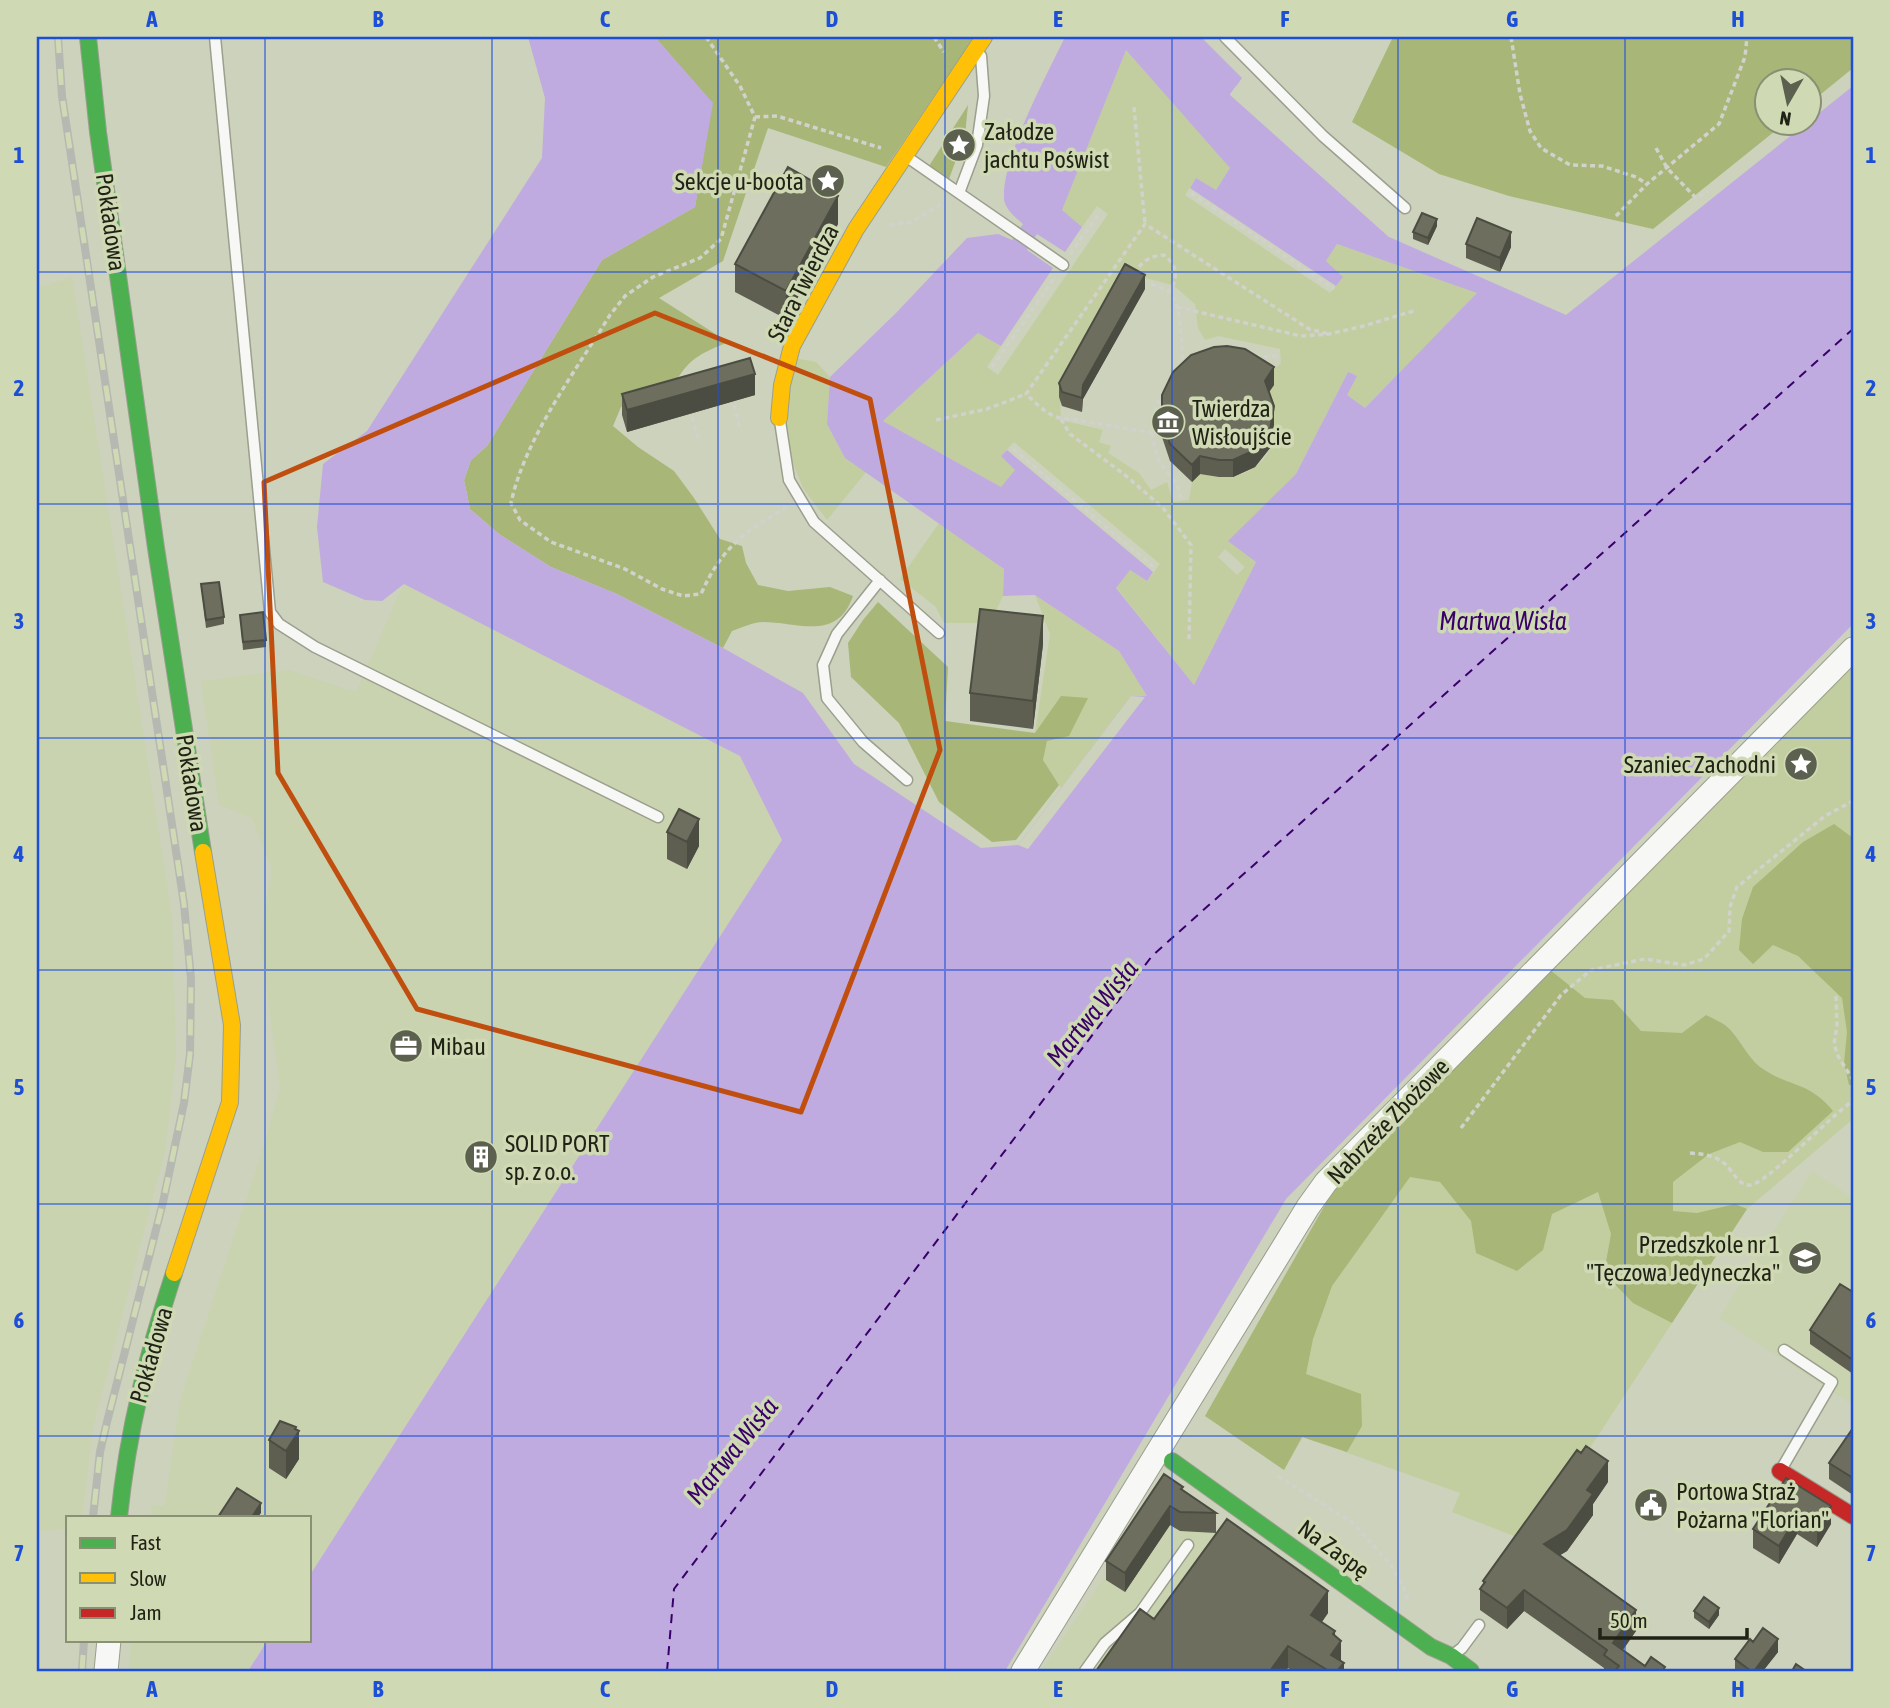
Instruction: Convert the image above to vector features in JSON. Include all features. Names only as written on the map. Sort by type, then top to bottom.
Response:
[{"type":"street","name":"Pokładowa","points":[[88,37],[98,132],[160,575],[232,1025],[230,1102],[158,1323],[137,1397],[124,1466],[119,1516]]},
{"type":"street","name":"Stara Twierdza","points":[[779,418],[782,385],[792,346],[856,229],[981,40]]},
{"type":"street","name":"Nabrzeże Zbożowe","points":[[1023,1671],[1165,1456],[1326,1182],[1853,649]]},
{"type":"street","name":"Na Zaspę","points":[[1165,1456],[1431,1647],[1445,1664],[1471,1671]]},
{"type":"street","points":[[1780,1471],[1853,1516]]},
{"type":"street","points":[[107,1671],[109,1642]]},
{"type":"lane","points":[[215,37],[270,612],[279,624],[315,647],[658,817]]},
{"type":"lane","points":[[1225,37],[1323,136],[1405,208]]},
{"type":"lane","points":[[959,193],[977,145],[981,119],[984,96],[981,40]]},
{"type":"lane","points":[[904,156],[1063,264]]},
{"type":"lane","name":"Stara Twierdza","points":[[779,418],[789,480],[799,501],[814,522],[939,633]]},
{"type":"lane","points":[[880,580],[837,634],[823,664],[827,698],[863,742],[907,780]]},
{"type":"lane","points":[[1780,1471],[1832,1382],[1784,1350]]},
{"type":"lane","points":[[1085,1671],[1105,1643],[1140,1613],[1188,1545]]},
{"type":"lane","points":[[1445,1664],[1462,1648],[1479,1625]]},
{"type":"path","points":[[706,37],[740,86],[755,117],[721,239],[700,258],[653,277],[625,296],[610,315],[528,450],[516,478],[511,503],[520,520],[551,542],[625,569],[662,589],[683,596],[701,594],[717,561],[741,537],[764,520],[799,501]]},
{"type":"path","points":[[1511,37],[1520,93],[1530,131],[1541,148],[1570,165],[1602,166],[1636,177],[1647,184]]},
{"type":"path","points":[[1616,216],[1647,184],[1719,124],[1745,57],[1747,37]]},
{"type":"path","points":[[936,420],[988,409],[1026,394],[1145,224],[1134,107]]},
{"type":"path","points":[[755,117],[777,116],[904,156]]},
{"type":"path","points":[[1656,148],[1667,168],[1696,198],[1708,191]]},
{"type":"path","points":[[856,229],[912,222],[959,193]]},
{"type":"path","points":[[1191,193],[1334,289]]},
{"type":"path","points":[[992,367],[1098,215]]},
{"type":"path","points":[[1145,224],[1309,329],[1329,334]]},
{"type":"path","points":[[1132,278],[1146,259],[1154,255],[1164,255],[1175,266],[1177,276],[1170,293]]},
{"type":"path","points":[[1113,270],[1122,274]]},
{"type":"path","points":[[1151,285],[1170,293],[1177,307],[1184,367],[1177,374]]},
{"type":"path","points":[[1177,307],[1301,336],[1329,334],[1417,310]]},
{"type":"path","points":[[1247,355],[1280,356]]},
{"type":"path","points":[[1170,382],[1153,417],[1153,433],[1157,454],[1164,468],[1175,479],[1181,501]]},
{"type":"path","points":[[1026,394],[1042,410],[1060,419],[1153,433]]},
{"type":"path","points":[[734,405],[740,429]]},
{"type":"path","points":[[692,417],[699,440]]},
{"type":"path","points":[[1060,419],[1070,434],[1125,475],[1163,508],[1191,545],[1189,640]]},
{"type":"path","points":[[1013,449],[1156,569]]},
{"type":"path","points":[[1461,1128],[1561,995],[1591,970],[1645,959],[1684,965],[1704,959],[1729,931],[1730,907],[1737,887],[1825,816],[1853,801]]},
{"type":"path","points":[[1836,996],[1837,1025],[1834,1044],[1853,1080]]},
{"type":"path","points":[[1690,1153],[1714,1157],[1724,1163],[1739,1181],[1747,1185],[1756,1184],[1853,1101],[1853,1094]]},
{"type":"path","points":[[1278,1476],[1353,1523],[1390,1564],[1404,1586],[1410,1608]]},
{"type":"highlighted area","points":[[655,313],[870,399],[940,750],[801,1112],[417,1009],[278,773],[264,482]]},
{"type":"shaded area","points":[[1126,50],[1231,168],[1216,190],[1196,178],[1185,195],[1330,293],[1343,277],[1326,261],[1337,244],[1478,293],[1365,408],[1347,395],[1348,372],[1296,474],[1229,541],[1256,562],[1194,685],[1116,587],[1130,570],[1147,581],[1160,564],[1014,442],[1001,456],[1016,470],[1001,487],[883,421],[978,333],[1001,346],[987,367],[998,375],[1108,214],[1097,206],[1082,227],[1061,211]],"holes":[[[1130,274],[1173,285],[1195,304],[1198,328],[1205,340],[1218,336],[1280,349],[1281,363],[1265,377],[1274,385],[1265,399],[1274,426],[1267,455],[1259,464],[1239,475],[1214,476],[1202,472],[1192,482],[1189,500],[1173,502],[1167,482],[1151,490],[1139,473],[1108,453],[1111,446],[1099,442],[1103,430],[1061,420],[1060,396]],[[1225,549],[1245,567],[1237,575],[1218,557]]]},
{"type":"shaded area","points":[[72,277],[172,917],[176,1056],[165,1151],[93,1427],[82,1516],[66,1516],[66,1529],[37,1531],[37,288]]},
{"type":"shaded area","points":[[794,358],[816,362],[830,377],[827,424],[845,458],[866,472],[827,520],[803,488],[785,443]]},
{"type":"shaded area","points":[[939,523],[1004,569],[1003,596],[990,623],[944,623],[935,606],[900,579]]},
{"type":"shaded area","points":[[404,583],[740,756],[782,840],[312,1572],[312,1516],[151,1516],[152,1505],[165,1504],[180,1401],[266,1139],[280,1088],[260,938],[272,869],[252,818],[219,805],[201,681],[288,670],[356,692]]},
{"type":"shaded area","points":[[1035,595],[1119,651],[1148,697],[1131,696],[1061,788],[1043,760],[1047,740],[1035,733],[1050,634]]},
{"type":"shaded area","points":[[1853,661],[1853,1119],[1747,1209],[1580,1463],[1519,1538],[1452,1512],[1460,1493],[1303,1437],[1284,1470],[1205,1416],[1329,1198],[1435,1085],[1605,916]]},
{"type":"shaded area","name":"Przedszkole nr 1 \"Tęczowa Jedyneczka\"","points":[[1812,1171],[1853,1198],[1853,1405],[1719,1318]]},
{"type":"shaded area","points":[[1182,1508],[1328,1613],[1293,1662],[1304,1671],[1041,1671],[1103,1579],[1106,1580]]},
{"type":"shaded area","points":[[131,1642],[267,1642],[247,1671],[129,1671]]},
{"type":"green space","points":[[655,37],[974,37],[886,167],[768,128],[723,261],[659,298],[728,342],[693,360],[669,392],[621,407],[613,426],[674,471],[720,539],[742,546],[746,563],[758,585],[788,591],[830,587],[853,596],[846,610],[827,624],[803,626],[755,623],[732,631],[723,648],[617,594],[551,567],[499,534],[470,509],[464,480],[471,460],[487,446],[602,260],[695,207],[712,103]]},
{"type":"green space","points":[[1393,37],[1853,37],[1853,68],[1824,92],[1824,66],[1754,66],[1754,136],[1769,136],[1653,229],[1509,196],[1439,174],[1352,122]]},
{"type":"green space","points":[[968,105],[965,135],[949,179],[929,166]]},
{"type":"green space","points":[[878,602],[948,667],[945,721],[1035,733],[1061,696],[1088,698],[1069,736],[1047,741],[1043,760],[1059,785],[1016,840],[992,842],[939,802],[899,723],[851,677],[848,643]]},
{"type":"green space","points":[[1834,824],[1853,838],[1853,1085],[1849,1085],[1844,1063],[1847,1032],[1842,998],[1798,956],[1773,945],[1753,964],[1739,950],[1742,919],[1753,887],[1803,842]]},
{"type":"green space","points":[[1549,969],[1585,998],[1613,1000],[1641,1031],[1682,1033],[1706,1015],[1716,1020],[1730,1030],[1760,1067],[1770,1074],[1807,1089],[1833,1111],[1788,1152],[1763,1152],[1740,1142],[1709,1154],[1673,1182],[1673,1211],[1697,1213],[1735,1204],[1747,1209],[1672,1323],[1633,1303],[1604,1273],[1611,1234],[1598,1192],[1552,1214],[1543,1250],[1517,1271],[1476,1253],[1471,1221],[1440,1182],[1410,1177],[1332,1286],[1313,1339],[1306,1374],[1361,1394],[1362,1426],[1347,1452],[1302,1437],[1284,1470],[1205,1416],[1329,1198],[1343,1180]]},
{"type":"water","name":"Martwa Wisła","points":[[528,37],[655,37],[713,103],[695,207],[602,260],[487,446],[471,460],[464,480],[470,509],[499,534],[551,567],[617,594],[723,648],[803,693],[854,764],[981,848],[1018,845],[1131,696],[1147,696],[1119,651],[1035,595],[1003,596],[1004,569],[845,458],[827,424],[830,377],[967,238],[998,234],[1012,240],[1023,224],[1005,203],[1005,182],[1017,140],[1065,37],[1201,37],[1242,78],[1230,95],[1389,237],[1566,315],[1790,136],[1824,136],[1824,109],[1853,86],[1853,624],[1286,1199],[1005,1671],[248,1671],[267,1642],[312,1642],[312,1572],[782,840],[740,756],[404,584],[382,601],[365,600],[323,582],[317,527],[323,464],[367,431],[542,158],[545,98]],"holes":[[[1126,50],[1230,168],[1216,190],[1196,178],[1190,188],[1336,286],[1343,277],[1326,261],[1337,244],[1477,293],[1365,408],[1347,395],[1357,376],[1348,372],[1296,474],[1228,541],[1256,562],[1194,685],[1116,588],[1130,570],[1147,581],[1153,572],[1007,450],[1001,456],[1015,470],[1001,487],[883,421],[978,333],[1001,346],[1053,268],[1027,250],[1037,234],[1065,252],[1082,227],[1062,210]]]},
{"type":"pier","points":[[1236,86],[1238,88],[1235,94],[1392,235],[1389,237],[1230,94]]},
{"type":"pier","points":[[1131,696],[1145,697],[1028,849],[1018,845]]},
{"type":"building","points":[[788,167],[838,196],[786,291],[735,264]]},
{"type":"building","points":[[1422,213],[1437,219],[1428,238],[1413,232]]},
{"type":"building","points":[[1477,218],[1511,232],[1500,258],[1466,244]]},
{"type":"building","points":[[1125,264],[1145,275],[1083,385],[1082,398],[1062,392],[1059,383]]},
{"type":"building","points":[[1214,347],[1245,349],[1274,367],[1265,381],[1274,406],[1270,431],[1255,450],[1233,460],[1200,456],[1192,465],[1170,444],[1162,420],[1162,395],[1173,372],[1191,355]]},
{"type":"building","points":[[750,358],[755,374],[627,410],[622,394]]},
{"type":"building","points":[[219,582],[224,617],[206,620],[201,584]]},
{"type":"building","points":[[980,609],[1043,616],[1033,701],[970,693]]},
{"type":"building","points":[[263,612],[266,640],[243,642],[240,615]]},
{"type":"building","points":[[679,809],[699,819],[687,842],[667,832]]},
{"type":"building","points":[[1840,1284],[1853,1292],[1853,1360],[1810,1330]]},
{"type":"building","points":[[280,1421],[296,1427],[299,1431],[286,1451],[269,1440]]},
{"type":"building","points":[[1853,1428],[1853,1478],[1829,1463]]},
{"type":"building","points":[[1586,1446],[1608,1461],[1587,1490],[1593,1494],[1567,1530],[1544,1544],[1636,1610],[1613,1643],[1645,1666],[1651,1657],[1665,1667],[1662,1671],[1615,1671],[1619,1666],[1604,1655],[1607,1650],[1524,1590],[1507,1608],[1480,1589],[1485,1582],[1483,1581],[1577,1450],[1581,1453]]},
{"type":"building","points":[[1164,1474],[1216,1513],[1180,1512],[1170,1506],[1125,1573],[1106,1561]]},
{"type":"building","points":[[1786,1478],[1831,1506],[1817,1529],[1797,1516],[1779,1546],[1753,1529]]},
{"type":"building","points":[[237,1488],[261,1503],[253,1516],[219,1516]]},
{"type":"building","points":[[1227,1519],[1328,1591],[1311,1615],[1335,1631],[1333,1634],[1341,1641],[1331,1655],[1344,1663],[1337,1671],[1329,1671],[1288,1646],[1270,1671],[1096,1671],[1140,1609],[1154,1619]]},
{"type":"building","points":[[1704,1597],[1719,1608],[1709,1622],[1694,1611]]},
{"type":"building","points":[[1763,1628],[1778,1639],[1754,1671],[1751,1671],[1735,1659],[1750,1639],[1753,1642]]},
{"type":"building","points":[[1796,1664],[1806,1671],[1792,1671]]},
{"type":"ferry route","points":[[667,1671],[674,1589],[1152,956],[1853,329]]},
{"type":"railway","points":[[58,37],[62,96],[184,904],[191,979],[190,1054],[184,1103],[163,1202],[100,1452],[93,1516]]},
{"type":"railway","points":[[82,1671],[84,1642]]},
{"type":"traffic: fast","points":[[88,37],[98,132],[156,548],[203,852]]},
{"type":"traffic: fast","points":[[119,1516],[140,1393],[174,1273]]},
{"type":"traffic: fast","points":[[1172,1461],[1431,1647],[1451,1656],[1471,1671]]},
{"type":"traffic: slow","points":[[779,418],[782,385],[792,346],[856,229],[984,37]]},
{"type":"traffic: slow","points":[[174,1273],[230,1102],[232,1025],[203,852]]},
{"type":"traffic: jam","points":[[1780,1471],[1853,1516]]},
{"type":"place","name":"Załodze jachtu Poświst","points":[[959,145]]},
{"type":"place","name":"Sekcje u-boota","points":[[828,181]]},
{"type":"place","name":"Twierdza Wisłoujście","points":[[1168,422]]},
{"type":"place","name":"Szaniec Zachodni","points":[[1801,764]]},
{"type":"place","name":"Mibau","points":[[406,1046]]},
{"type":"place","name":"SOLID PORT sp. z o.o.","points":[[481,1157]]},
{"type":"place","name":"Przedszkole nr 1 \"Tęczowa Jedyneczka\"","points":[[1805,1258]]},
{"type":"place","name":"Portowa Straż Pożarna \"Florian\"","points":[[1651,1505]]}]
